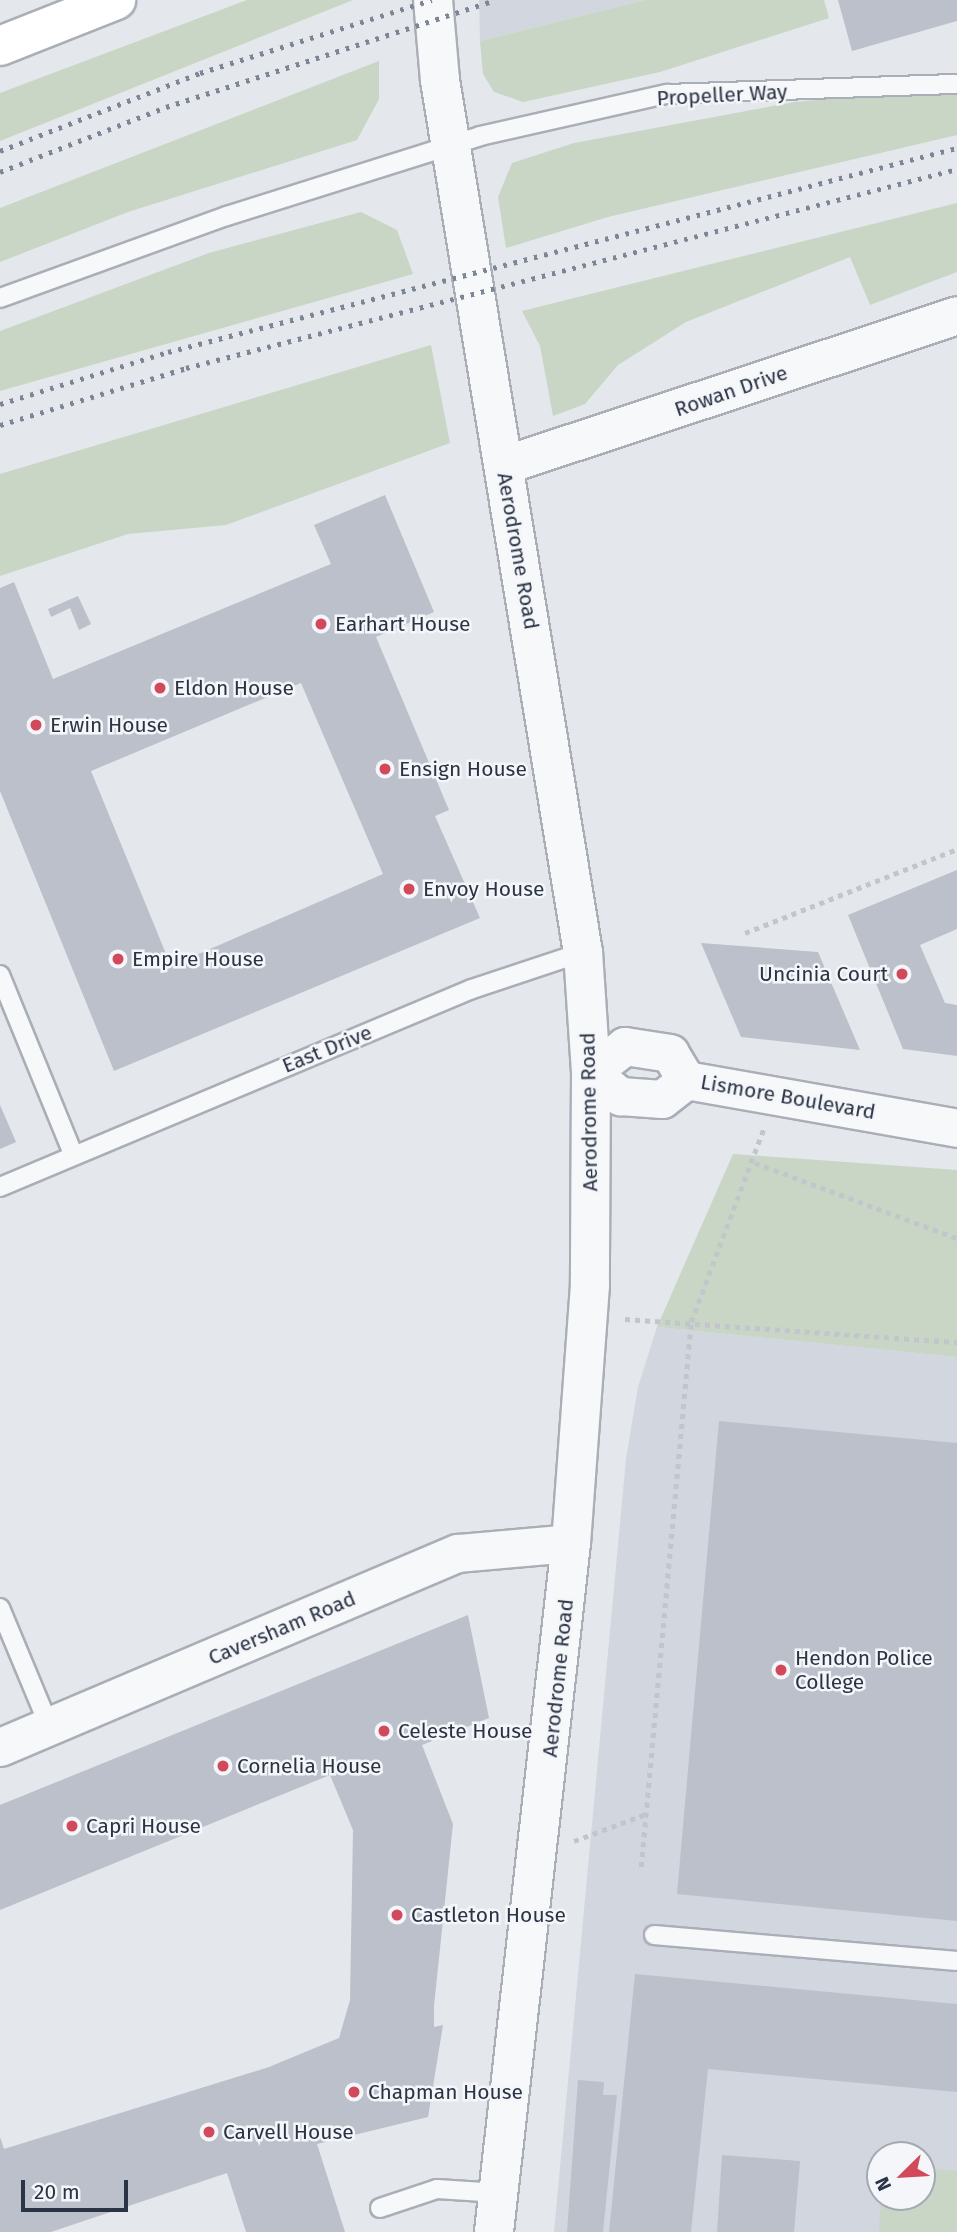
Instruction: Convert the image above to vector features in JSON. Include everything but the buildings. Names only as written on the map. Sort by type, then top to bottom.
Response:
[{"type":"highway","points":[[0,46],[116,0]]},
{"type":"street","name":"Aerodrome Road","points":[[433,0],[450,144],[583,952],[591,1072],[590,1285],[571,1543],[494,2232]]},
{"type":"street","name":"Rowan Drive","points":[[504,465],[957,315]]},
{"type":"street","points":[[591,1072],[625,1046],[670,1053],[686,1080]]},
{"type":"street","name":"Lismore Boulevard","points":[[591,1072],[620,1096],[662,1099],[686,1080],[773,1093],[957,1128]]},
{"type":"street","name":"Caversham Road","points":[[0,1747],[458,1553],[571,1543]]},
{"type":"lane","name":"Propeller Way","points":[[0,298],[450,144],[667,94],[957,85]]},
{"type":"lane","name":"East Drive","points":[[0,1187],[73,1154],[472,989],[583,952]]},
{"type":"lane","points":[[0,975],[73,1154]]},
{"type":"lane","points":[[0,1608],[50,1728]]},
{"type":"lane","points":[[654,1935],[957,1961]]},
{"type":"lane","points":[[380,2208],[438,2189],[499,2193]]},
{"type":"path","points":[[745,933],[957,849]]},
{"type":"path","points":[[641,1867],[691,1322],[755,1163],[773,1093]]},
{"type":"path","points":[[755,1163],[957,1238]]},
{"type":"path","points":[[614,1319],[691,1322],[957,1342]]},
{"type":"path","points":[[569,1843],[646,1814]]},
{"type":"shaded area","points":[[479,0],[645,0],[480,41]]},
{"type":"shaded area","name":"Hendon Police College","points":[[657,1327],[957,1357],[957,2232],[554,2232],[626,1459],[638,1387]]},
{"type":"green space","points":[[247,0],[353,0],[0,141],[0,93]]},
{"type":"green space","points":[[645,0],[824,0],[829,18],[660,72],[523,102],[494,92],[483,74],[480,41]]},
{"type":"green space","points":[[379,61],[379,99],[357,140],[128,212],[0,262],[0,208]]},
{"type":"green space","points":[[957,87],[957,135],[608,217],[506,248],[498,197],[512,163],[574,143],[795,102]]},
{"type":"green space","points":[[957,203],[957,272],[870,305],[850,257],[686,322],[618,365],[585,404],[553,416],[540,346],[522,311]]},
{"type":"green space","points":[[361,212],[397,230],[413,274],[0,391],[0,331],[209,253]]},
{"type":"green space","points":[[431,345],[450,443],[226,525],[128,534],[0,576],[0,474]]},
{"type":"green space","points":[[733,1154],[957,1170],[957,1357],[657,1327]]},
{"type":"green space","points":[[936,2169],[957,2171],[957,2232],[879,2232],[880,2211],[936,2211]]},
{"type":"railway","points":[[0,151],[200,73],[432,0]]},
{"type":"railway","points":[[0,172],[166,107],[495,0]]},
{"type":"railway","points":[[0,404],[168,352],[957,148]]},
{"type":"railway","points":[[0,425],[186,368],[957,169]]},
{"type":"place","name":"Earhart House","points":[[321,624]]},
{"type":"place","name":"Eldon House","points":[[160,688]]},
{"type":"place","name":"Erwin House","points":[[36,725]]},
{"type":"place","name":"Ensign House","points":[[385,769]]},
{"type":"place","name":"Envoy House","points":[[409,889]]},
{"type":"place","name":"Empire House","points":[[118,959]]},
{"type":"place","name":"Uncinia Court","points":[[902,974]]},
{"type":"place","name":"Hendon Police College","points":[[781,1670]]},
{"type":"place","name":"Celeste House","points":[[384,1731]]},
{"type":"place","name":"Cornelia House","points":[[223,1766]]},
{"type":"place","name":"Capri House","points":[[72,1826]]},
{"type":"place","name":"Castleton House","points":[[397,1915]]},
{"type":"place","name":"Chapman House","points":[[354,2092]]},
{"type":"place","name":"Carvell House","points":[[209,2132]]}]
